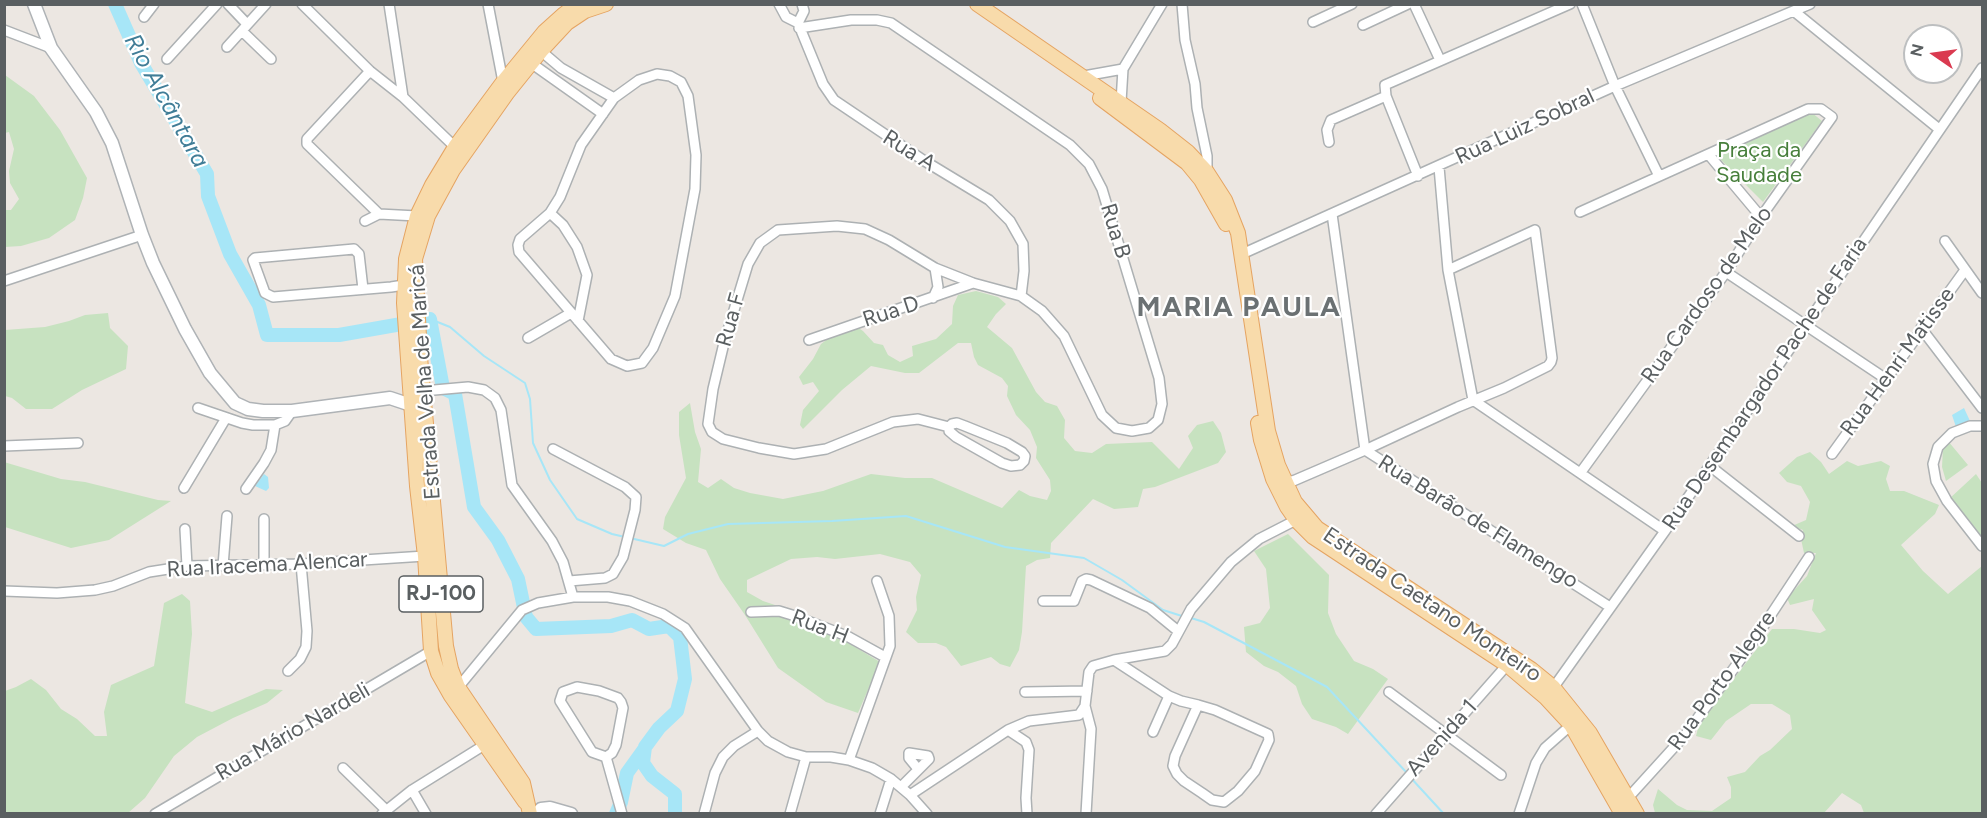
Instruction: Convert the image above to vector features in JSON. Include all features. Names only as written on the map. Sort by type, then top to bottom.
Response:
[{"type":"main road","name":"Estrada Velha de Maricá","points":[[532,812],[486,744],[455,692],[446,645],[423,391],[414,357],[408,289],[408,248],[417,216],[432,185],[455,147],[503,82],[544,32],[577,4]]},
{"type":"main road","name":"Estrada Velha de Maricá","points":[[408,289],[428,216],[471,143],[554,35],[585,11],[606,4]]},
{"type":"main road","name":"Estrada Caetano Monteiro","points":[[965,4],[1152,136],[1186,163],[1201,180],[1226,224],[1232,244],[1261,440],[1279,480],[1317,528],[1531,669],[1571,725],[1622,813]]},
{"type":"main road","name":"Estrada Caetano Monteiro","points":[[977,4],[1160,130],[1207,172],[1225,200],[1238,233],[1242,254],[1268,431],[1287,507],[1296,520],[1313,537],[1550,693],[1590,733],[1637,813]]},
{"type":"main road","name":"Estrada Velha de Maricá","points":[[414,357],[410,380],[411,405],[431,651],[438,673],[455,692],[523,783],[532,812]]},
{"type":"street","points":[[34,4],[51,48],[81,88],[112,143],[153,264],[185,329],[210,373],[235,403],[248,409],[292,411],[390,398],[411,405]]},
{"type":"street","points":[[144,17],[154,4]]},
{"type":"street","points":[[167,59],[217,4]]},
{"type":"street","points":[[228,4],[271,59]]},
{"type":"street","points":[[227,47],[266,4]]},
{"type":"street","points":[[302,4],[455,147]]},
{"type":"street","points":[[389,4],[403,97]]},
{"type":"street","points":[[488,4],[503,82]]},
{"type":"street","name":"Rua A","points":[[779,4],[786,17],[798,26],[823,84],[834,100],[923,160],[988,200],[1010,221],[1023,244],[1024,271],[1021,296]]},
{"type":"street","points":[[798,26],[804,11],[802,4]]},
{"type":"street","points":[[1121,102],[1123,69],[1162,4]]},
{"type":"street","points":[[1182,4],[1185,40],[1196,84],[1199,119],[1207,156],[1207,172]]},
{"type":"street","points":[[1313,22],[1352,4]]},
{"type":"street","points":[[1362,25],[1408,4]]},
{"type":"street","points":[[1414,4],[1440,60]]},
{"type":"street","points":[[1418,176],[1386,96],[1385,86],[1389,82],[1570,4]]},
{"type":"street","points":[[1582,4],[1615,86],[1659,176]]},
{"type":"street","name":"Rua Luiz Sobral","points":[[1242,254],[1615,86],[1810,4]]},
{"type":"street","points":[[1795,12],[1939,129]]},
{"type":"street","name":"Rua B","points":[[798,26],[851,20],[877,20],[891,23],[1037,121],[1070,145],[1089,164],[1102,189],[1159,378],[1162,404],[1158,420],[1149,428],[1132,431],[1116,428],[1102,415],[1064,336],[1042,311],[1021,296]]},
{"type":"street","points":[[4,30],[51,48]]},
{"type":"street","points":[[541,51],[561,68],[614,98]]},
{"type":"street","points":[[531,63],[603,114]]},
{"type":"street","name":"Rua Desembargador Pache de Faria","points":[[1550,693],[1665,531],[1983,68]]},
{"type":"street","points":[[1084,76],[1123,69]]},
{"type":"street","points":[[370,70],[307,139],[306,144],[379,214]]},
{"type":"street","points":[[657,74],[670,76],[681,82],[688,96],[696,155],[695,189],[675,296],[653,348],[642,363],[627,366],[611,359],[519,252],[518,245],[520,239],[550,213],[560,197],[581,146],[603,114],[614,98],[639,80],[657,74]]},
{"type":"street","points":[[1329,142],[1327,130],[1331,120],[1386,96]]},
{"type":"street","name":"Rua Cardoso de Melo","points":[[1581,472],[1726,272],[1761,217],[1832,117],[1821,109],[1808,109],[1709,155]]},
{"type":"street","points":[[1580,212],[1709,155],[1761,217]]},
{"type":"street","points":[[1438,167],[1448,270],[1473,400],[1665,531]]},
{"type":"street","points":[[550,213],[563,225],[577,247],[587,275],[578,321]]},
{"type":"street","points":[[365,221],[379,214],[417,216]]},
{"type":"street","name":"Rua Barão de Flamengo","points":[[1332,214],[1365,450],[1610,607]]},
{"type":"street","name":"Rua F","points":[[949,427],[949,431],[956,438],[1002,464],[1020,465],[1024,460],[1025,456],[1022,452],[1007,443],[965,426],[957,423],[949,427],[918,419],[893,422],[826,449],[794,453],[759,448],[723,439],[712,432],[708,424],[713,389],[724,343],[748,264],[760,243],[778,230],[837,226],[866,229],[935,268],[973,283],[1021,296]]},
{"type":"street","points":[[1279,480],[1293,481],[1504,388],[1548,366],[1552,358],[1535,230],[1448,270]]},
{"type":"street","points":[[4,281],[142,234]]},
{"type":"street","points":[[1945,241],[1983,293]]},
{"type":"street","points":[[363,289],[359,254],[354,249],[253,260],[265,293],[273,297],[363,289],[408,289]]},
{"type":"street","points":[[933,298],[938,287],[935,268]]},
{"type":"street","name":"Rua Henri Matisse","points":[[1832,454],[1965,270]]},
{"type":"street","points":[[1726,272],[1886,379]]},
{"type":"street","name":"Rua D","points":[[809,340],[973,283]]},
{"type":"street","points":[[528,338],[571,313]]},
{"type":"street","points":[[1921,328],[1983,408]]},
{"type":"street","points":[[390,398],[410,380]]},
{"type":"street","points":[[423,391],[457,387],[484,390],[495,398],[501,410],[512,485],[552,541],[563,561],[573,597]]},
{"type":"street","points":[[198,408],[242,423],[275,425],[285,421],[292,411]]},
{"type":"street","points":[[184,488],[226,418]]},
{"type":"street","points":[[246,489],[271,450],[275,425]]},
{"type":"street","points":[[1983,426],[1970,426],[1952,433],[1938,447],[1933,464],[1936,481],[1947,501],[1983,546]]},
{"type":"street","points":[[4,446],[78,443]]},
{"type":"street","points":[[553,449],[633,492],[636,497],[627,545],[618,568],[605,578],[569,580]]},
{"type":"street","points":[[1710,466],[1798,536]]},
{"type":"street","points":[[223,566],[227,516]]},
{"type":"street","points":[[264,519],[264,565]]},
{"type":"street","points":[[1086,813],[1091,729],[1085,706],[1089,672],[1093,666],[1165,651],[1172,644],[1191,609],[1231,562],[1259,539],[1296,520]]},
{"type":"street","points":[[185,530],[187,566]]},
{"type":"street","name":"Rua Iracema Alencar","points":[[4,591],[57,593],[95,590],[113,586],[149,572],[187,566],[301,564],[425,556]]},
{"type":"street","name":"Rua Porto Alegre","points":[[1627,799],[1686,734],[1751,645],[1809,557]]},
{"type":"street","points":[[288,671],[300,659],[306,647],[307,631],[301,564]]},
{"type":"street","points":[[1044,601],[1074,601],[1082,582],[1086,579],[1091,580],[1150,608],[1178,631]]},
{"type":"street","points":[[849,760],[890,646],[889,616],[877,581]]},
{"type":"street","points":[[455,692],[522,610],[538,603],[573,597],[608,597],[630,602],[663,614],[685,628],[758,731],[768,741],[788,752],[806,757],[831,757],[872,768],[901,787],[927,813]]},
{"type":"street","name":"Rua H","points":[[751,612],[780,611],[792,615],[854,640],[885,657]]},
{"type":"street","name":"Rua Mário Nardeli","points":[[155,813],[431,651]]},
{"type":"street","points":[[1114,660],[1169,696],[1181,701],[1198,705],[1249,723],[1270,736],[1265,753],[1255,771],[1238,791],[1224,802],[1212,800],[1202,794],[1184,781],[1173,766],[1175,756],[1198,705]]},
{"type":"street","name":"Avenida 1","points":[[1375,813],[1507,665]]},
{"type":"street","points":[[584,687],[618,698],[621,702],[623,708],[616,745],[612,753],[606,757],[592,752],[560,701],[563,692],[569,688],[584,687]]},
{"type":"street","points":[[1025,692],[1086,691]]},
{"type":"street","points":[[1389,692],[1502,775]]},
{"type":"street","points":[[1153,732],[1169,696]]},
{"type":"street","points":[[910,795],[1008,730],[1029,721],[1079,715],[1085,706]]},
{"type":"street","points":[[1519,813],[1536,763],[1545,748],[1571,725]]},
{"type":"street","points":[[1008,730],[1026,742],[1029,750],[1026,787],[1027,813]]},
{"type":"street","points":[[704,813],[715,773],[723,757],[734,746],[758,731]]},
{"type":"street","points":[[343,768],[384,812],[412,790],[486,744]]},
{"type":"street","points":[[606,757],[622,813]]},
{"type":"street","points":[[790,813],[806,757]]},
{"type":"street","points":[[901,787],[918,769]]},
{"type":"street","points":[[880,813],[891,779]]},
{"type":"street","points":[[412,790],[426,813]]},
{"type":"street","points":[[532,812],[550,808],[571,813]]},
{"type":"green space","points":[[5,75],[34,96],[60,130],[87,178],[75,220],[49,238],[21,246],[5,247],[5,210],[11,210],[19,199],[10,183],[9,171],[14,149],[9,132],[5,133]]},
{"type":"green space","name":"Praça da Saudade","points":[[1811,112],[1822,121],[1763,202],[1718,157]]},
{"type":"green space","points":[[976,291],[998,297],[1006,304],[987,327],[1012,348],[1036,392],[1045,402],[1057,406],[1065,420],[1064,438],[1075,451],[1092,453],[1106,444],[1152,442],[1179,469],[1193,448],[1188,436],[1197,425],[1213,421],[1221,433],[1226,452],[1218,463],[1155,487],[1143,489],[1138,507],[1114,509],[1093,499],[1051,543],[1050,558],[1037,560],[1026,566],[1022,632],[1019,650],[1010,667],[1000,664],[991,657],[961,666],[946,647],[936,643],[918,643],[906,632],[917,610],[916,597],[921,575],[910,562],[880,554],[835,559],[817,557],[791,559],[747,580],[747,592],[778,606],[880,662],[858,713],[826,702],[778,668],[720,579],[706,550],[686,543],[663,529],[665,517],[686,478],[679,435],[679,412],[690,403],[695,432],[701,449],[698,482],[708,488],[721,479],[734,488],[783,499],[823,491],[871,474],[932,478],[1002,508],[1019,490],[1030,496],[1047,500],[1051,491],[1050,480],[1036,458],[1037,447],[1030,430],[1016,415],[1007,396],[1008,386],[1002,378],[978,365],[971,343],[958,343],[919,373],[905,373],[871,366],[842,390],[803,429],[800,425],[803,410],[819,391],[813,382],[803,385],[799,377],[821,344],[834,334],[854,325],[874,343],[883,345],[888,355],[900,362],[913,356],[912,346],[936,339],[952,324],[953,306],[958,295]]},
{"type":"green space","points":[[108,313],[110,328],[128,346],[126,369],[82,390],[52,409],[26,409],[12,398],[5,396],[5,330],[45,327],[85,315]]},
{"type":"green space","points":[[1948,441],[1968,465],[1946,481],[1942,467],[1943,447]]},
{"type":"green space","points":[[1810,452],[1829,474],[1847,461],[1858,466],[1881,461],[1890,466],[1886,479],[1890,491],[1904,491],[1939,505],[1935,514],[1901,545],[1923,571],[1948,594],[1982,566],[1982,813],[1864,813],[1861,805],[1842,793],[1824,813],[1655,813],[1653,805],[1658,789],[1677,805],[1687,810],[1712,811],[1731,798],[1731,787],[1727,777],[1745,772],[1792,729],[1790,715],[1772,704],[1751,704],[1726,721],[1711,740],[1696,736],[1699,724],[1772,629],[1794,629],[1820,633],[1826,630],[1812,610],[1814,599],[1790,605],[1787,598],[1807,576],[1816,553],[1804,553],[1801,539],[1803,530],[1792,526],[1806,520],[1810,502],[1801,486],[1787,482],[1779,473],[1797,457]]},
{"type":"green space","points":[[4,462],[61,479],[171,501],[109,540],[71,548],[5,527]]},
{"type":"green space","points":[[1976,474],[1982,483],[1982,535],[1979,538],[1949,499]]},
{"type":"green space","points":[[1288,534],[1329,575],[1328,613],[1336,634],[1354,661],[1373,669],[1388,679],[1348,734],[1336,727],[1312,719],[1302,704],[1296,686],[1246,652],[1244,627],[1260,623],[1270,608],[1266,569],[1254,551]]},
{"type":"green space","points":[[182,594],[190,601],[192,634],[185,703],[212,712],[266,689],[283,690],[267,703],[197,737],[174,756],[145,798],[128,813],[5,813],[5,691],[31,679],[46,690],[61,709],[77,719],[95,736],[107,736],[104,712],[111,685],[154,666],[164,603]]},
{"type":"water","points":[[1964,408],[1970,421],[1956,427],[1952,415]]},
{"type":"water","points":[[264,474],[268,477],[269,488],[266,491],[255,486]]},
{"type":"waterway","name":"Rio Alcântara","points":[[115,4],[141,63],[207,174],[208,196],[230,254],[259,305],[267,335],[339,335],[430,319],[443,388],[455,394],[474,507],[498,540],[518,579],[526,617],[536,629],[611,626],[632,620],[649,629],[669,626],[680,637],[685,679],[677,711],[659,728],[645,747],[643,763],[652,776],[675,794],[675,814]]},
{"type":"waterway","points":[[430,319],[450,327],[484,356],[525,383],[530,399],[533,443],[550,480],[577,519],[625,537]]},
{"type":"waterway","points":[[630,538],[664,546],[688,534],[728,524],[906,516],[1005,547],[1084,558],[1122,580],[1163,610],[1185,617]]},
{"type":"waterway","points":[[1191,618],[1204,622],[1327,687],[1407,773]]},
{"type":"waterway","points":[[616,814],[627,773],[645,748]]},
{"type":"waterway","points":[[1410,777],[1444,814]]},
{"type":"district","name":"MARIA PAULA","points":[[1239,308]]}]
